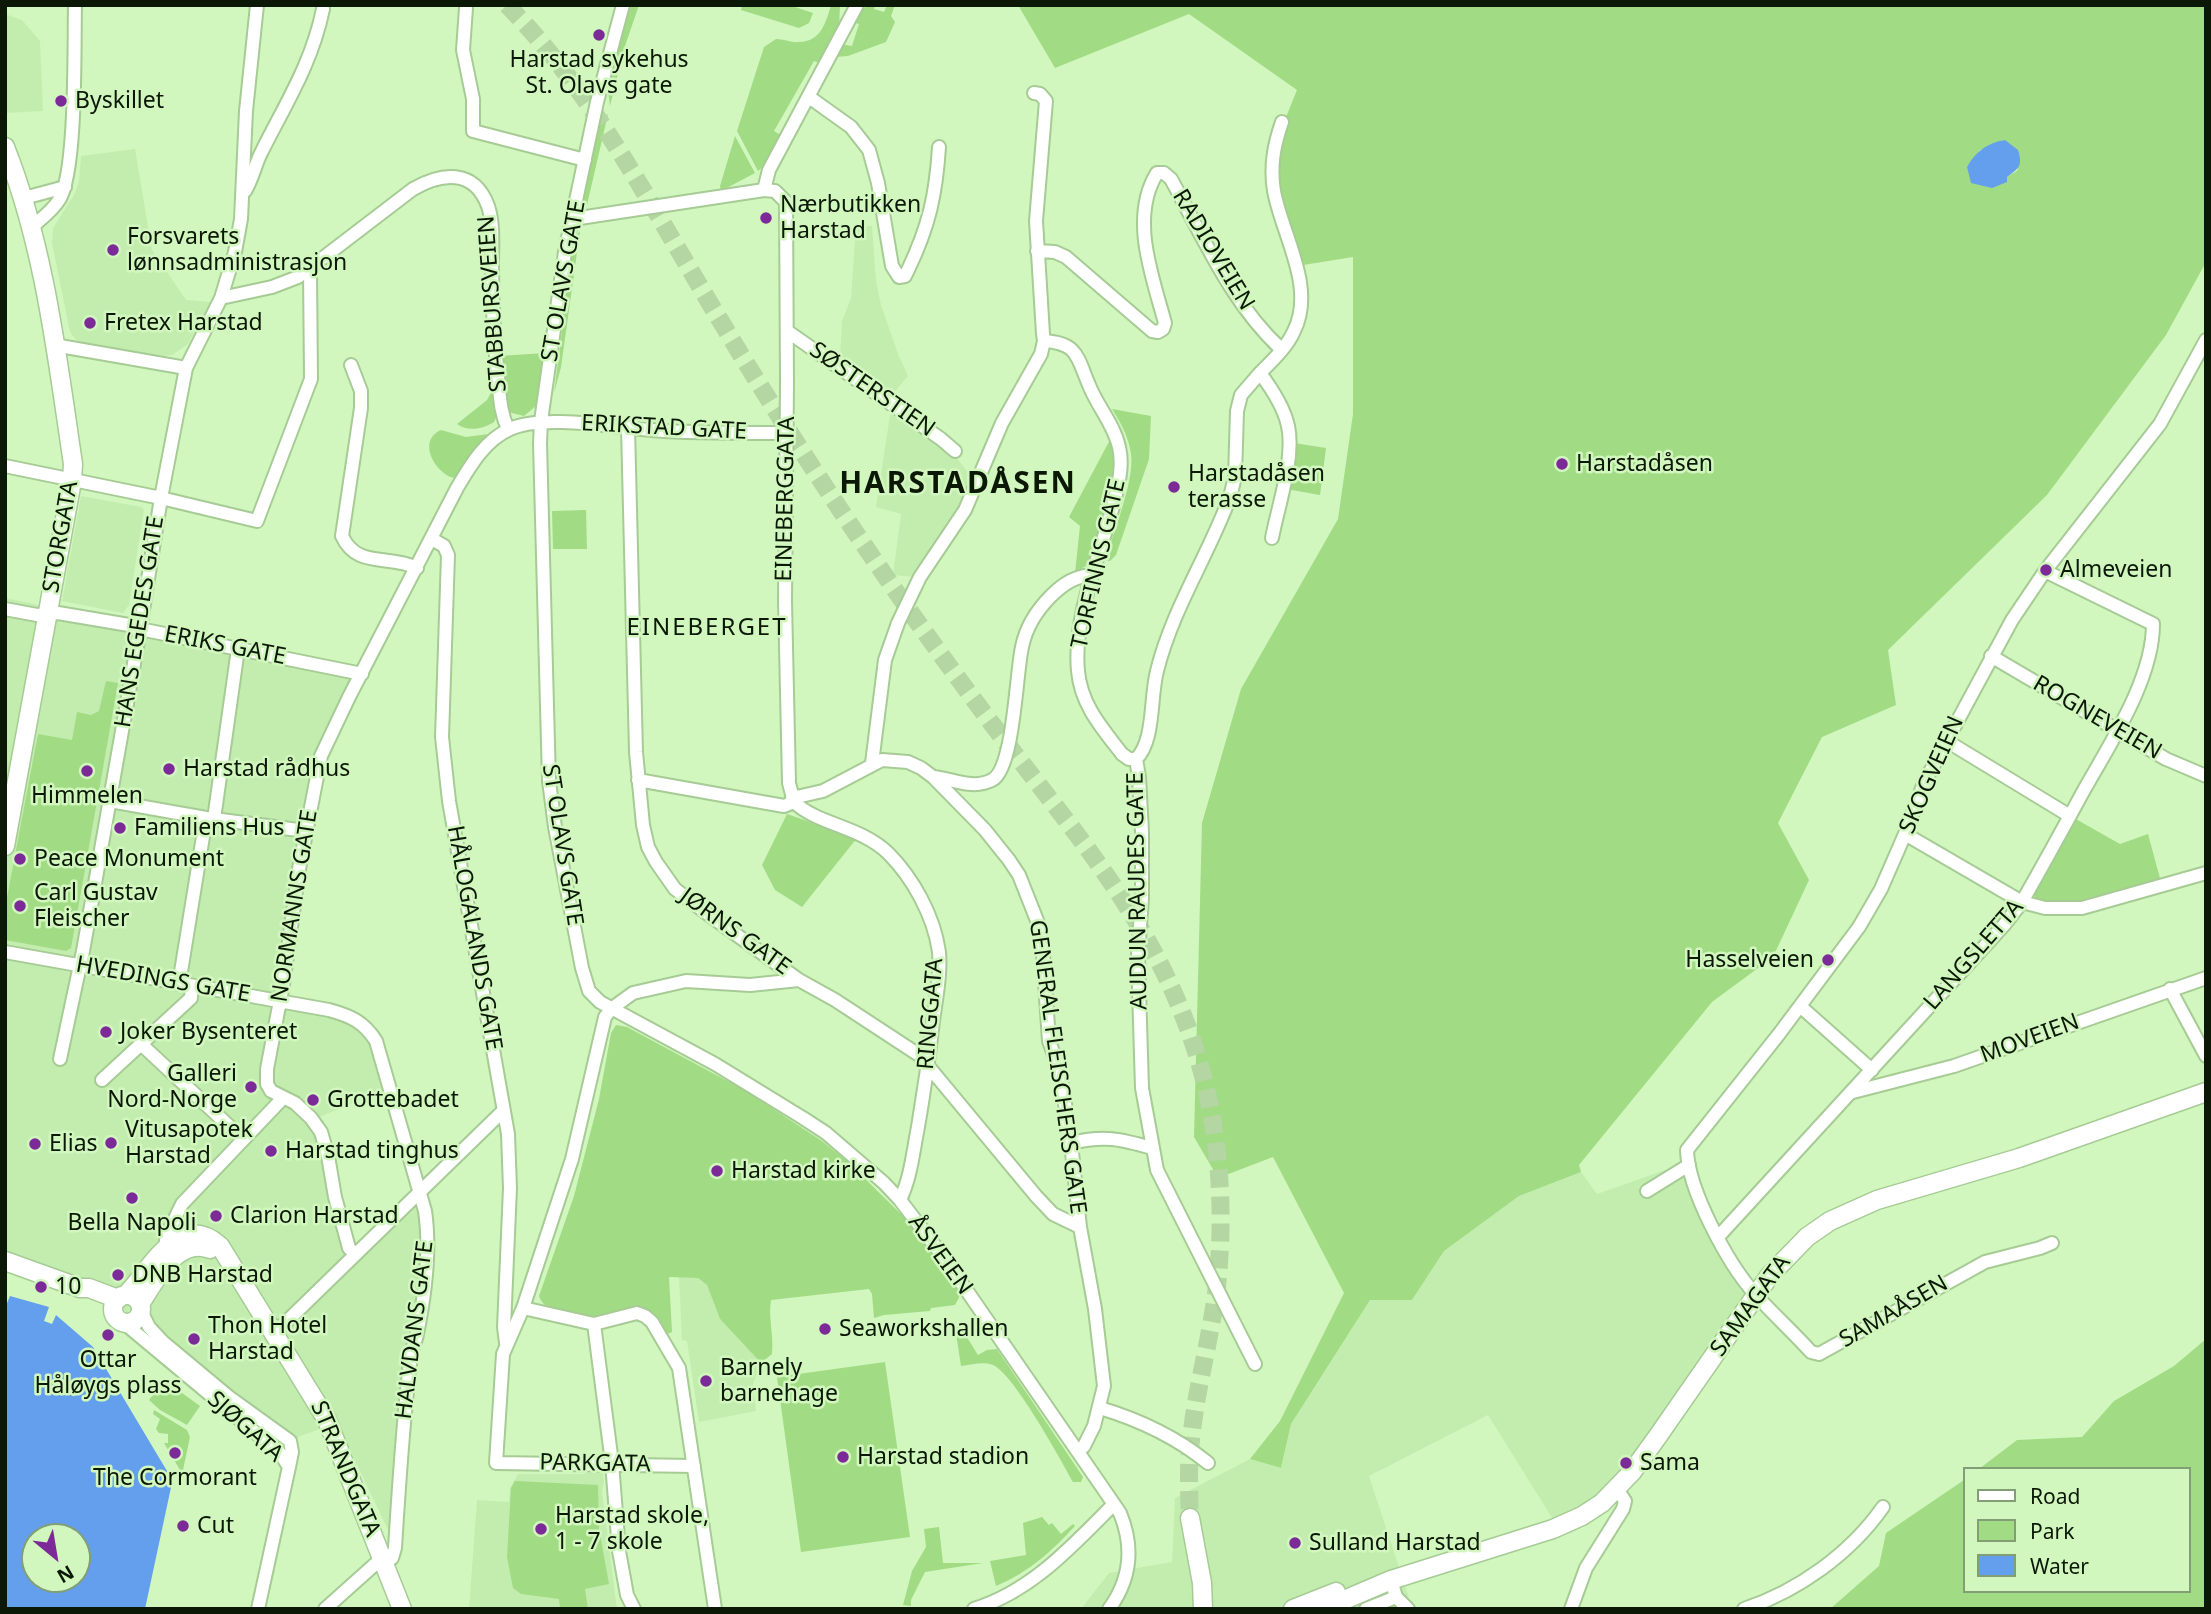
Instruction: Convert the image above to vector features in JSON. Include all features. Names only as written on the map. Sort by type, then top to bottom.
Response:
[{"type":"highway","name":"STORGATA","points":[[5,147],[32,227],[73,464],[48,614],[11,783],[5,846]]},
{"type":"highway","name":"SAMAGATA","points":[[1322,1609],[1393,1589],[1561,1526],[1602,1503],[1617,1489],[1658,1436],[1756,1295],[1788,1254],[1830,1221],[1877,1200],[2030,1154],[2206,1092]]},
{"type":"highway","name":"STRANDGATA","points":[[192,1234],[200,1234],[214,1241],[224,1252],[327,1420],[402,1609]]},
{"type":"highway","points":[[127,1307],[141,1280],[166,1247],[181,1237],[192,1234]]},
{"type":"highway","points":[[127,1307],[172,1259],[190,1246],[201,1245],[210,1249],[230,1265]]},
{"type":"highway","name":"SJØGATA","points":[[5,1261],[80,1289],[89,1288],[127,1307]]},
{"type":"highway","points":[[1190,1518],[1202,1583],[1203,1609]]},
{"type":"highway","points":[[1202,1583],[1217,1609]]},
{"type":"highway","name":"SAMAGATA","points":[[1293,1609],[1356,1586],[1393,1589]]},
{"type":"street","points":[[32,227],[59,201],[65,187],[71,149],[75,5]]},
{"type":"street","name":"HANS EGEDES GATE","points":[[60,1059],[83,951],[186,368],[221,298],[235,252],[244,193],[246,110],[257,5]]},
{"type":"street","name":"ST OLAVS GATE","points":[[611,1009],[594,998],[584,976],[551,794],[541,421],[565,252],[597,102],[623,5]]},
{"type":"street","points":[[573,219],[764,190],[769,170],[857,5]]},
{"type":"street","points":[[466,8],[463,50],[473,99],[473,131],[585,160]]},
{"type":"street","name":"HANS EGEDES GATE","points":[[244,193],[258,158],[297,88],[318,32],[323,9]]},
{"type":"street","points":[[872,763],[885,660],[898,623],[914,587],[965,510],[1002,423],[1041,354],[1044,341],[1036,221],[1046,101],[1041,94],[1034,93]]},
{"type":"street","points":[[809,97],[851,127],[869,150],[878,183],[892,266],[899,277],[905,276],[929,221],[939,147]]},
{"type":"street","points":[[1272,538],[1290,439],[1284,412],[1260,373],[1294,333],[1302,301],[1298,275],[1273,182],[1275,142],[1282,122]]},
{"type":"street","name":"RADIOVEIEN","points":[[1037,251],[1055,251],[1066,257],[1152,331],[1163,329],[1165,323],[1148,267],[1143,226],[1152,181],[1157,173],[1164,173],[1171,179],[1236,295],[1268,338],[1280,349]]},
{"type":"street","name":"STABBURSVEIEN","points":[[310,270],[429,180],[446,176],[458,177],[471,183],[480,191],[488,206],[492,225],[493,331],[500,412],[508,429]]},
{"type":"street","points":[[24,198],[65,187]]},
{"type":"street","name":"EINEBERGGATA","points":[[764,190],[775,191],[782,196],[787,210],[785,613],[789,783],[793,800]]},
{"type":"street","points":[[5,466],[257,521],[312,379],[310,270],[272,287],[221,298]]},
{"type":"street","name":"SØSTERSTIEN","points":[[787,331],[942,439],[955,451]]},
{"type":"street","name":"SKOGVEIEN","points":[[1689,1165],[1687,1150],[1692,1141],[1859,927],[1881,889],[1924,783],[1991,656],[2045,571],[2160,424],[2206,340]]},
{"type":"street","name":"TORFINNS GATE","points":[[1044,341],[1067,345],[1078,357],[1119,447],[1120,474],[1079,640],[1078,671],[1085,702],[1099,724],[1122,754],[1129,759],[1136,759]]},
{"type":"street","points":[[54,345],[186,368]]},
{"type":"street","points":[[351,365],[362,391],[342,536],[348,549],[360,557],[407,562],[417,568]]},
{"type":"street","name":"AUDUN RAUDES GATE","points":[[1255,1364],[1157,1170],[1152,1149],[1142,1088],[1138,956],[1142,898],[1142,832],[1136,759],[1147,743],[1156,673],[1171,628],[1230,497],[1235,477],[1237,411],[1241,395],[1260,373]]},
{"type":"street","name":"ERIKSTAD GATE","points":[[508,429],[541,421],[628,428],[787,433]]},
{"type":"street","name":"JØRNS GATE","points":[[628,428],[634,689],[639,780],[648,847],[664,877],[705,912],[799,980],[846,1007],[928,1064],[1036,1196],[1053,1214],[1080,1227]]},
{"type":"street","name":"NORMANNS GATE","points":[[283,1098],[271,1091],[267,1084],[267,1069],[306,831],[321,757],[457,488],[473,460],[508,429]]},
{"type":"street","name":"HÅLOGALANDS GATE","points":[[432,539],[444,546],[448,555],[442,737],[449,801],[508,1134],[510,1188],[503,1327],[506,1343]]},
{"type":"street","name":"LANGSLETTA","points":[[1718,1237],[2004,925],[2022,902],[2117,732],[2140,681],[2150,650],[2153,624],[2045,571]]},
{"type":"street","points":[[933,777],[975,784],[997,777],[1008,750],[1021,648],[1028,628],[1041,607],[1060,587],[1080,576],[1093,575]]},
{"type":"street","name":"ERIKS GATE","points":[[5,609],[37,615],[58,613],[117,623],[362,674]]},
{"type":"street","points":[[103,1080],[191,998],[186,985],[238,649]]},
{"type":"street","name":"ROGNEVEIEN","points":[[1991,656],[2166,760],[2206,776]]},
{"type":"street","points":[[1945,740],[2070,816]]},
{"type":"street","name":"GENERAL FLEISCHERS GATE","points":[[793,800],[823,791],[872,763],[882,760],[908,762],[933,777],[985,830],[1019,874],[1038,923],[1044,956],[1049,1041],[1060,1071],[1080,1227],[1101,1354],[1104,1386],[1100,1408],[1084,1446],[1078,1452]]},
{"type":"street","name":"RINGGATA","points":[[639,780],[784,806],[793,800],[810,813],[875,842],[902,870],[925,906],[933,925],[939,952],[937,989],[910,1172],[900,1200]]},
{"type":"street","points":[[110,801],[306,831]]},
{"type":"street","points":[[1905,834],[2022,902],[2045,908],[2082,908],[2206,873]]},
{"type":"street","name":"HVEDINGS GATE","points":[[5,952],[280,1000],[329,1010],[359,1022]]},
{"type":"street","name":"MOVEIEN","points":[[1853,1092],[1954,1066],[2206,978]]},
{"type":"street","points":[[715,1609],[679,1368],[652,1322],[637,1313],[594,1324],[523,1308],[572,1159],[602,1027],[611,1009],[633,993],[686,981],[750,985],[799,980]]},
{"type":"street","points":[[2170,989],[2206,1056]]},
{"type":"street","points":[[1800,1006],[1872,1070]]},
{"type":"street","name":"ÅSVEIEN","points":[[611,1009],[715,1064],[803,1118],[856,1157],[900,1200],[945,1259],[1114,1504],[1127,1534],[1129,1557],[1122,1588],[1109,1609]]},
{"type":"street","name":"HALVDANS GATE","points":[[359,1022],[376,1041],[428,1230],[427,1260],[402,1432],[395,1548],[392,1558],[383,1561]]},
{"type":"street","points":[[142,1045],[243,1139]]},
{"type":"street","points":[[166,1247],[166,1237],[178,1211],[283,1098],[295,1103],[321,1132],[349,1248],[355,1254]]},
{"type":"street","points":[[273,1332],[503,1111]]},
{"type":"street","points":[[1071,1143],[1095,1137],[1121,1139],[1152,1149]]},
{"type":"street","points":[[1647,1191],[1689,1165],[1718,1237],[1733,1264],[1756,1295]]},
{"type":"street","points":[[178,1211],[192,1234]]},
{"type":"street","name":"SAMAÅSEN","points":[[1756,1295],[1811,1352],[1819,1354],[1985,1262],[2052,1243]]},
{"type":"street","name":"SJØGATA","points":[[127,1307],[280,1453],[289,1467]]},
{"type":"street","name":"SJØGATA","points":[[127,1307],[163,1342],[249,1412],[290,1441],[292,1452],[289,1467]]},
{"type":"street","name":"HÅLOGALANDS GATE","points":[[496,1463],[503,1354],[523,1308]]},
{"type":"street","points":[[594,1324],[612,1463],[619,1551],[627,1595],[634,1609]]},
{"type":"street","points":[[1100,1408],[1157,1430],[1208,1463]]},
{"type":"street","name":"PARKGATA","points":[[496,1463],[694,1466]]},
{"type":"street","points":[[258,1609],[289,1467]]},
{"type":"street","points":[[1571,1609],[1586,1568],[1623,1509],[1625,1501],[1617,1489]]},
{"type":"street","points":[[975,1609],[1010,1594],[1039,1575],[1114,1504]]},
{"type":"street","points":[[1744,1609],[1767,1601],[1827,1564],[1858,1539],[1883,1507]]},
{"type":"street","points":[[325,1609],[383,1561]]},
{"type":"street","points":[[1366,1609],[1393,1589],[1408,1609]]},
{"type":"shaded area","points":[[5,14],[22,20],[40,41],[43,111],[5,113]]},
{"type":"shaded area","points":[[135,149],[152,250],[186,300],[211,302],[188,344],[172,355],[164,356],[77,341],[70,332],[52,243],[53,228],[75,193],[79,181],[81,156]]},
{"type":"shaded area","points":[[856,226],[872,226],[876,281],[881,305],[908,376],[891,396],[840,359],[842,321],[851,298]]},
{"type":"shaded area","points":[[893,411],[948,447],[975,481],[963,505],[915,577],[893,575],[901,514],[876,507],[890,415]]},
{"type":"shaded area","points":[[81,496],[141,507],[144,510],[129,605],[123,613],[62,601]]},
{"type":"shaded area","points":[[5,598],[363,671],[329,739],[304,822],[285,1004],[340,1014],[363,1027],[393,1086],[310,1121],[333,1161],[353,1260],[422,1192],[429,1246],[390,1534],[337,1423],[292,1439],[108,1306],[5,1267]]},
{"type":"shaded area","points":[[1685,1163],[1723,1240],[1763,1297],[1612,1503],[1559,1529],[1488,1415],[1369,1476],[1409,1597],[1372,1609],[1081,1609],[1109,1573],[1172,1562],[1175,1498],[1250,1459],[1281,1468],[1291,1424],[1370,1300],[1412,1300],[1444,1251],[1519,1196],[1581,1172],[1597,1194]]},
{"type":"shaded area","points":[[679,1277],[698,1278],[707,1285],[720,1319],[761,1363],[753,1384],[756,1411],[699,1422],[687,1341],[682,1340]]},
{"type":"shaded area","name":"Harstad skole, 1 - 7 skole","points":[[603,1470],[602,1491],[617,1609],[469,1609],[477,1500],[509,1502],[510,1488],[518,1474],[583,1474]]},
{"type":"green space","points":[[630,5],[639,5],[624,49],[610,106],[608,90]]},
{"type":"green space","points":[[742,5],[789,5],[813,13],[809,23],[799,28],[741,10]]},
{"type":"green space","points":[[831,5],[840,5],[839,28],[821,64],[814,61],[774,131],[782,136],[765,165],[758,171],[737,131],[764,47],[776,39],[796,42],[813,39],[821,30]]},
{"type":"green space","points":[[869,5],[875,5],[874,9],[884,12],[887,5],[895,5],[891,16],[895,22],[886,42],[848,56],[835,57],[841,44],[852,46],[859,24],[852,22],[855,14]]},
{"type":"green space","points":[[1018,5],[2206,5],[2206,262],[2166,335],[2047,495],[1888,650],[1896,705],[1822,737],[1778,823],[1809,880],[1773,957],[1712,1002],[1579,1165],[1581,1172],[1519,1196],[1444,1251],[1412,1300],[1370,1300],[1291,1424],[1281,1468],[1250,1459],[1280,1421],[1344,1293],[1273,1157],[1218,1178],[1194,1137],[1202,823],[1241,689],[1338,519],[1353,414],[1353,257],[1297,266],[1271,154],[1297,90],[1189,14],[1055,68]],"holes":[[[2005,140],[2018,170],[2007,177],[1967,167],[1980,150]]]},
{"type":"green space","points":[[608,114],[587,205],[583,192],[598,124]]},
{"type":"green space","points":[[735,136],[755,173],[721,191],[720,186]]},
{"type":"green space","points":[[580,231],[561,367],[554,393],[573,246]]},
{"type":"green space","points":[[545,353],[536,406],[524,416],[507,410],[499,356]]},
{"type":"green space","points":[[494,387],[494,422],[476,429],[457,424],[487,400]]},
{"type":"green space","points":[[1112,409],[1151,416],[1149,459],[1116,555],[1110,561],[1105,560],[1127,492],[1131,465],[1126,436]]},
{"type":"green space","points":[[441,430],[466,437],[489,434],[475,448],[454,478],[441,470],[431,457],[430,442]]},
{"type":"green space","points":[[1112,436],[1117,468],[1112,493],[1090,563],[1075,573],[1080,526],[1069,517]]},
{"type":"green space","points":[[1294,443],[1326,448],[1320,495],[1286,489]]},
{"type":"green space","points":[[586,510],[587,549],[553,549],[552,511]]},
{"type":"green space","points":[[106,681],[118,683],[71,948],[66,951],[5,940],[5,908],[38,734],[72,740],[77,712],[91,715],[99,711]]},
{"type":"green space","points":[[787,814],[857,838],[802,907],[775,890],[762,865]]},
{"type":"green space","points":[[2074,818],[2120,844],[2148,834],[2161,882],[2084,901],[2036,901],[2034,894]]},
{"type":"green space","points":[[616,1025],[627,1027],[746,1091],[822,1141],[847,1161],[910,1223],[961,1294],[955,1305],[874,1318],[872,1294],[869,1289],[771,1300],[772,1354],[761,1363],[720,1319],[707,1285],[698,1278],[669,1277],[672,1332],[665,1335],[651,1316],[589,1317],[556,1312],[545,1305],[539,1296],[574,1196],[599,1099],[611,1033]]},
{"type":"green space","points":[[960,1326],[978,1355],[997,1349],[1083,1477],[1081,1482],[1073,1482],[1036,1418],[1002,1371],[986,1363],[961,1366],[955,1327]]},
{"type":"green space","points":[[2206,1339],[2206,1609],[1830,1609],[1879,1566],[1886,1533],[1962,1481],[1962,1593],[2190,1593],[2190,1467],[1982,1467],[2017,1440],[2082,1437],[2114,1401],[2174,1366]]},
{"type":"green space","name":"Harstad stadion","points":[[885,1362],[910,1537],[801,1552],[777,1377]]},
{"type":"green space","points":[[162,1384],[174,1394],[178,1390],[200,1406],[187,1425],[160,1410],[149,1400]]},
{"type":"green space","points":[[154,1410],[187,1430],[190,1437],[183,1470],[180,1470],[164,1443],[168,1443],[168,1434],[159,1433],[156,1429],[160,1419],[153,1414]]},
{"type":"green space","name":"Harstad skole, 1 - 7 skole","points":[[515,1481],[598,1485],[599,1529],[609,1584],[585,1589],[588,1609],[560,1609],[559,1599],[521,1594],[513,1588],[507,1557],[511,1488]]},
{"type":"green space","points":[[1042,1517],[1049,1525],[1052,1523],[1061,1534],[1073,1524],[1075,1526],[1039,1560],[996,1586],[990,1561],[1026,1555],[1023,1523]]},
{"type":"green space","points":[[939,1527],[943,1563],[983,1563],[925,1572],[911,1600],[911,1606],[903,1605],[912,1571],[926,1547],[924,1529]]},
{"type":"water","points":[[2005,140],[2018,150],[2020,160],[2017,169],[2007,177],[2007,182],[1992,188],[1971,183],[1967,167],[1974,156],[1987,146]]},
{"type":"water","points":[[10,1296],[49,1307],[44,1321],[52,1324],[56,1315],[93,1347],[173,1478],[145,1609],[5,1609],[5,1308]]},
{"type":"tunnel","points":[[507,5],[559,64],[604,127],[743,358],[826,488],[943,658],[1090,852],[1146,938],[1170,985],[1190,1034],[1206,1088],[1220,1187],[1217,1286],[1191,1440],[1190,1518]]},
{"type":"place","name":"Harstad sykehus St. Olavs gate","points":[[599,35]]},
{"type":"place","name":"Byskillet","points":[[61,101]]},
{"type":"place","name":"Nærbutikken Harstad","points":[[766,218]]},
{"type":"place","name":"Forsvarets lønnsadministrasjon","points":[[113,250]]},
{"type":"place","name":"Fretex Harstad","points":[[90,323]]},
{"type":"place","name":"Harstadåsen","points":[[1562,464]]},
{"type":"place","name":"Harstadåsen terasse","points":[[1174,487]]},
{"type":"place","name":"Almeveien","points":[[2046,570]]},
{"type":"place","name":"Harstad rådhus","points":[[169,769]]},
{"type":"place","name":"Himmelen","points":[[87,771]]},
{"type":"place","name":"Familiens Hus","points":[[120,828]]},
{"type":"place","name":"Peace Monument","points":[[20,859]]},
{"type":"place","name":"Carl Gustav Fleischer","points":[[20,906]]},
{"type":"place","name":"Hasselveien","points":[[1828,960]]},
{"type":"place","name":"Joker Bysenteret","points":[[106,1032]]},
{"type":"place","name":"Galleri Nord-Norge","points":[[251,1087]]},
{"type":"place","name":"Grottebadet","points":[[313,1100]]},
{"type":"place","name":"Vitusapotek Harstad","points":[[111,1143]]},
{"type":"place","name":"Elias","points":[[35,1144]]},
{"type":"place","name":"Harstad tinghus","points":[[271,1151]]},
{"type":"place","name":"Harstad kirke","points":[[717,1171]]},
{"type":"place","name":"Bella Napoli","points":[[132,1198]]},
{"type":"place","name":"Clarion Harstad","points":[[216,1216]]},
{"type":"place","name":"DNB Harstad","points":[[118,1275]]},
{"type":"place","name":"10","points":[[41,1287]]},
{"type":"place","name":"Seaworkshallen","points":[[825,1329]]},
{"type":"place","name":"Ottar Håløygs plass","points":[[108,1335]]},
{"type":"place","name":"Thon Hotel Harstad","points":[[194,1339]]},
{"type":"place","name":"Barnely barnehage","points":[[706,1381]]},
{"type":"place","name":"The Cormorant","points":[[175,1453]]},
{"type":"place","name":"Harstad stadion","points":[[843,1457]]},
{"type":"place","name":"Sama","points":[[1626,1463]]},
{"type":"place","name":"Cut","points":[[183,1526]]},
{"type":"place","name":"Harstad skole, 1 - 7 skole","points":[[541,1529]]},
{"type":"place","name":"Sulland Harstad","points":[[1295,1543]]},
{"type":"district","name":"HARSTADÅSEN","points":[[958,484]]},
{"type":"district","name":"EINEBERGET","points":[[707,628]]}]
